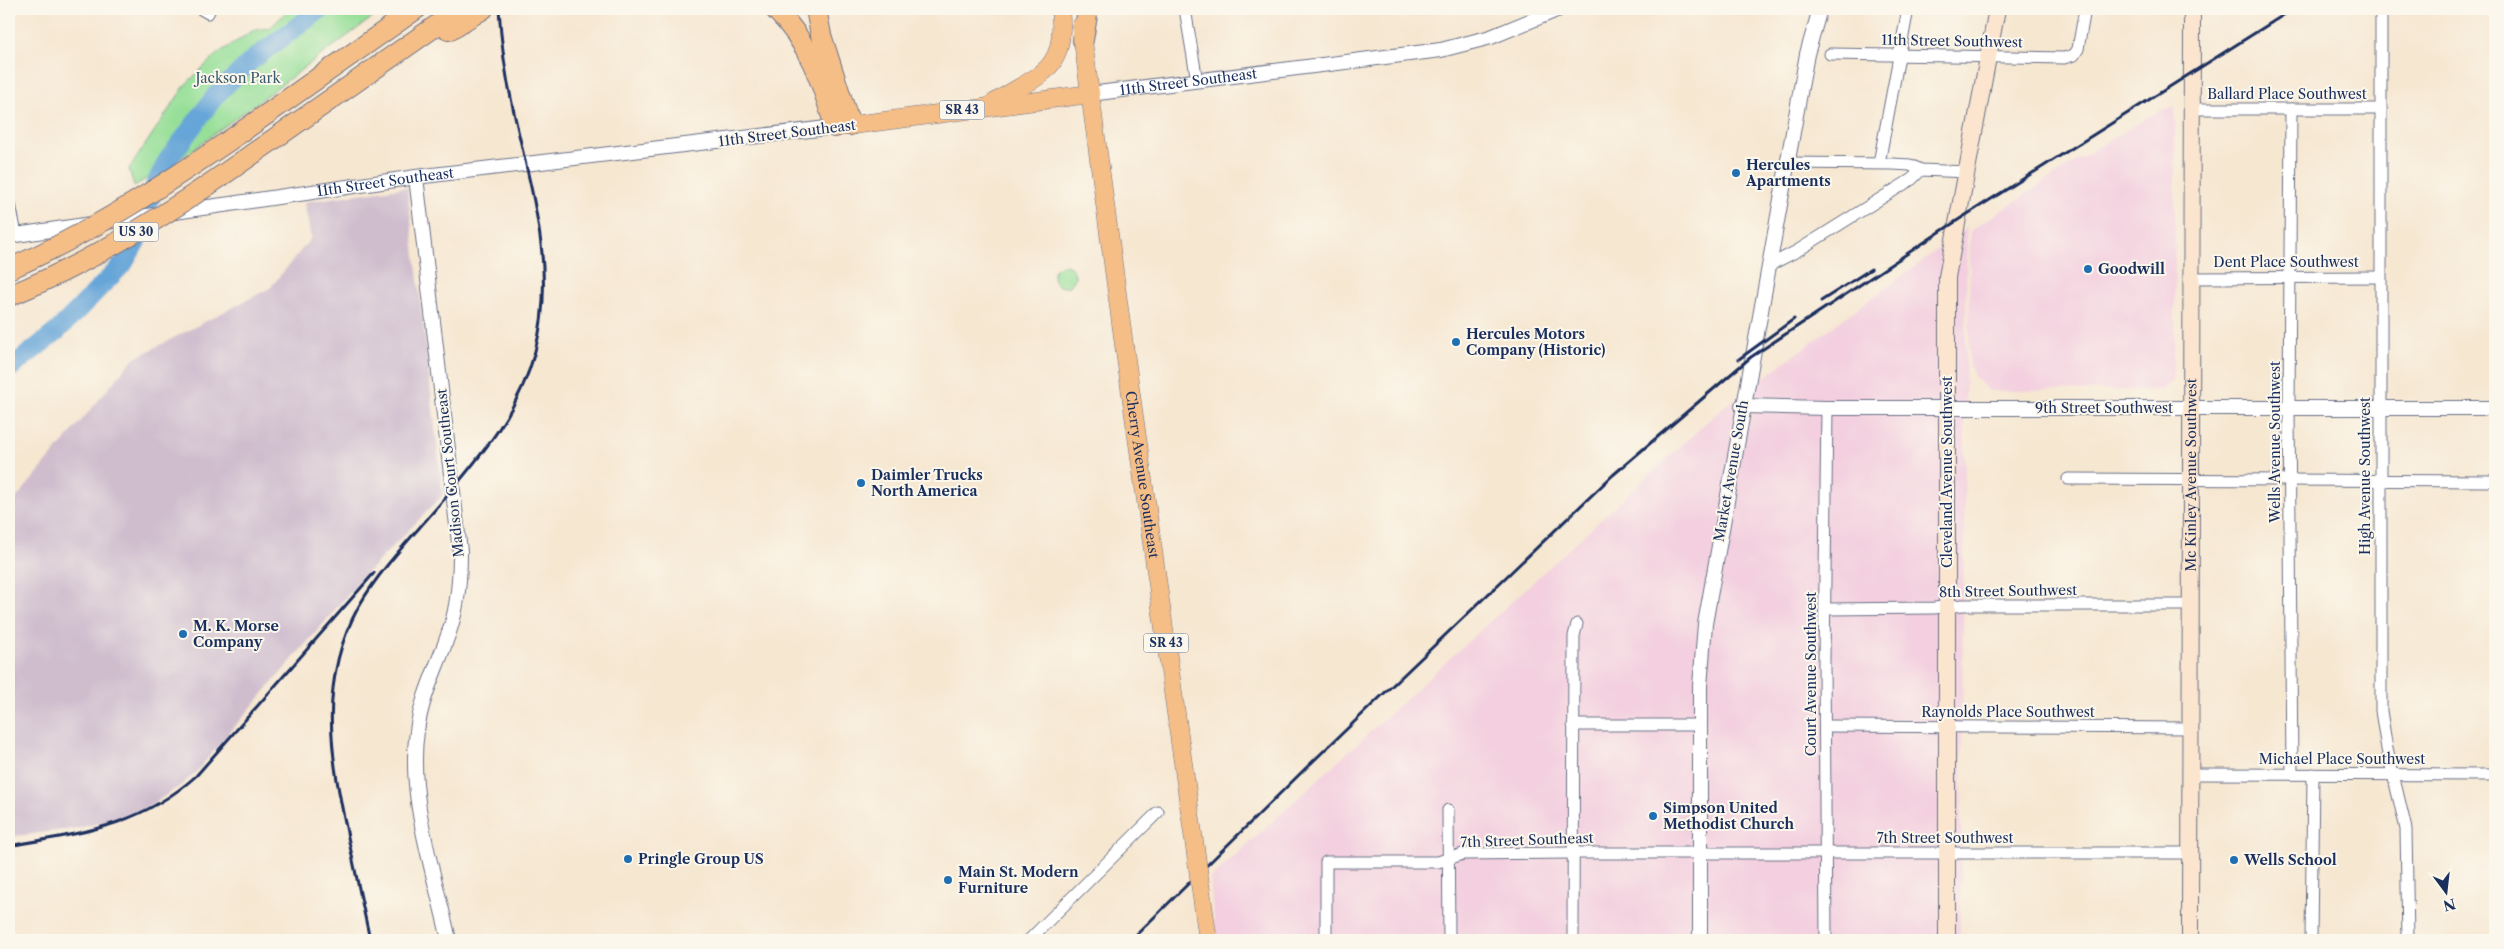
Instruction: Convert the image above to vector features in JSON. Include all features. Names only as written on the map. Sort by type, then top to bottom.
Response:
[{"type":"highway","points":[[282,103],[328,56],[394,9]]},
{"type":"highway","name":"US 30","points":[[9,269],[53,249],[120,212],[240,133],[416,9]]},
{"type":"highway","points":[[775,9],[794,29],[806,47],[842,126]]},
{"type":"highway","points":[[816,9],[842,126]]},
{"type":"highway","points":[[1083,40],[1088,9]]},
{"type":"highway","name":"US 30","points":[[9,296],[62,272],[127,237],[192,196],[292,126],[327,115],[470,12]]},
{"type":"main road","points":[[988,107],[1012,90],[1038,78],[1054,62],[1062,34],[1060,9]]},
{"type":"main road","name":"Cherry Avenue Southeast","points":[[1078,9],[1208,940]]},
{"type":"main road","name":"Cleveland Avenue Southwest","points":[[1947,940],[1947,277],[1997,9]]},
{"type":"main road","name":"Mc Kinley Avenue Southwest","points":[[2190,940],[2192,9]]},
{"type":"main road","name":"11th Street Southeast","points":[[842,126],[1090,94]]},
{"type":"street","points":[[201,9],[208,13],[210,9]]},
{"type":"street","points":[[1185,9],[1197,81]]},
{"type":"street","name":"11th Street Southeast","points":[[1090,94],[1441,50],[1491,37],[1559,9]]},
{"type":"street","name":"Market Avenue South","points":[[1700,940],[1700,725],[1705,624],[1742,406],[1807,54],[1820,9]]},
{"type":"street","points":[[1879,164],[1908,9]]},
{"type":"street","name":"11th Street Southwest","points":[[1830,54],[2064,58],[2074,55],[2078,49],[2085,9]]},
{"type":"street","name":"High Avenue Southwest","points":[[2381,9],[2381,711],[2406,829],[2408,940]]},
{"type":"street","name":"Ballard Place Southwest","points":[[2193,109],[2381,109]]},
{"type":"street","name":"Wells Avenue Southwest","points":[[2291,109],[2289,481],[2292,774]]},
{"type":"street","name":"11th Street Southeast","points":[[13,235],[416,177],[842,126]]},
{"type":"street","points":[[1787,163],[1910,165],[1921,170],[1967,172]]},
{"type":"street","points":[[1768,266],[1847,220],[1912,179],[1921,170]]},
{"type":"street","name":"Madison Court Southeast","points":[[416,177],[460,551],[457,604],[423,700],[415,747],[419,802],[449,940]]},
{"type":"street","points":[[9,199],[13,235]]},
{"type":"street","name":"Dent Place Southwest","points":[[2192,278],[2380,277]]},
{"type":"street","name":"9th Street Southwest","points":[[1742,406],[1827,408],[2495,408]]},
{"type":"street","name":"Court Avenue Southwest","points":[[1826,940],[1827,408]]},
{"type":"street","points":[[2068,480],[2495,481]]},
{"type":"street","name":"8th Street Southwest","points":[[1826,609],[2191,605]]},
{"type":"street","points":[[1573,940],[1574,636],[1577,624]]},
{"type":"street","points":[[1573,726],[1700,725]]},
{"type":"street","name":"Raynolds Place Southwest","points":[[1826,726],[2191,728]]},
{"type":"street","name":"Michael Place Southwest","points":[[2190,774],[2494,775]]},
{"type":"street","points":[[2311,940],[2312,774]]},
{"type":"street","points":[[1448,810],[1449,940]]},
{"type":"street","points":[[1029,940],[1158,812]]},
{"type":"street","name":"7th Street Southeast","points":[[1326,940],[1326,862],[1438,862],[1463,854],[1700,852]]},
{"type":"street","name":"7th Street Southwest","points":[[1700,852],[2190,853]]},
{"type":"shaded area","points":[[2175,107],[2175,334],[2172,381],[2161,390],[1988,391],[1974,376],[1969,364],[1970,231],[2095,149],[2161,110]]},
{"type":"shaded area","points":[[407,187],[443,495],[364,576],[195,773],[180,786],[143,810],[122,818],[79,828],[9,837],[9,507],[133,359],[270,288],[311,238],[304,202]]},
{"type":"shaded area","points":[[1967,228],[1960,940],[1216,940],[1210,879],[1722,408]]},
{"type":"green space","name":"Jackson Park","points":[[285,9],[384,9],[176,162],[134,186],[129,169],[186,84],[217,54],[254,30],[270,28],[285,13]]},
{"type":"green space","points":[[1064,265],[1072,268],[1075,276],[1072,284],[1064,287],[1056,284],[1053,276],[1056,268]]},
{"type":"waterway","points":[[9,369],[56,332],[124,263],[136,242],[155,185],[167,161],[216,95],[252,60],[321,9]]},
{"type":"railway","points":[[370,940],[342,807],[333,749],[331,720],[337,663],[346,634],[367,593],[394,557],[465,475],[507,417],[528,374],[535,351],[541,319],[544,288],[538,226],[507,80],[499,9]]},
{"type":"railway","points":[[1131,940],[1307,767],[1613,475],[1751,357],[1958,220],[2293,9]]},
{"type":"railway","points":[[1821,301],[1871,269]]},
{"type":"railway","points":[[1739,359],[1794,319]]},
{"type":"railway","points":[[9,846],[85,832],[108,825],[153,807],[175,793],[196,776],[374,573]]},
{"type":"place","name":"Hercules Apartments","points":[[1736,173]]},
{"type":"place","name":"Goodwill","points":[[2088,269]]},
{"type":"place","name":"Hercules Motors Company (Historic)","points":[[1456,342]]},
{"type":"place","name":"Daimler Trucks North America","points":[[861,483]]},
{"type":"place","name":"M. K. Morse Company","points":[[183,634]]},
{"type":"place","name":"Simpson United Methodist Church","points":[[1653,816]]},
{"type":"place","name":"Pringle Group US","points":[[628,859]]},
{"type":"place","name":"Wells School","points":[[2234,860]]},
{"type":"place","name":"Main St. Modern Furniture","points":[[948,880]]}]
